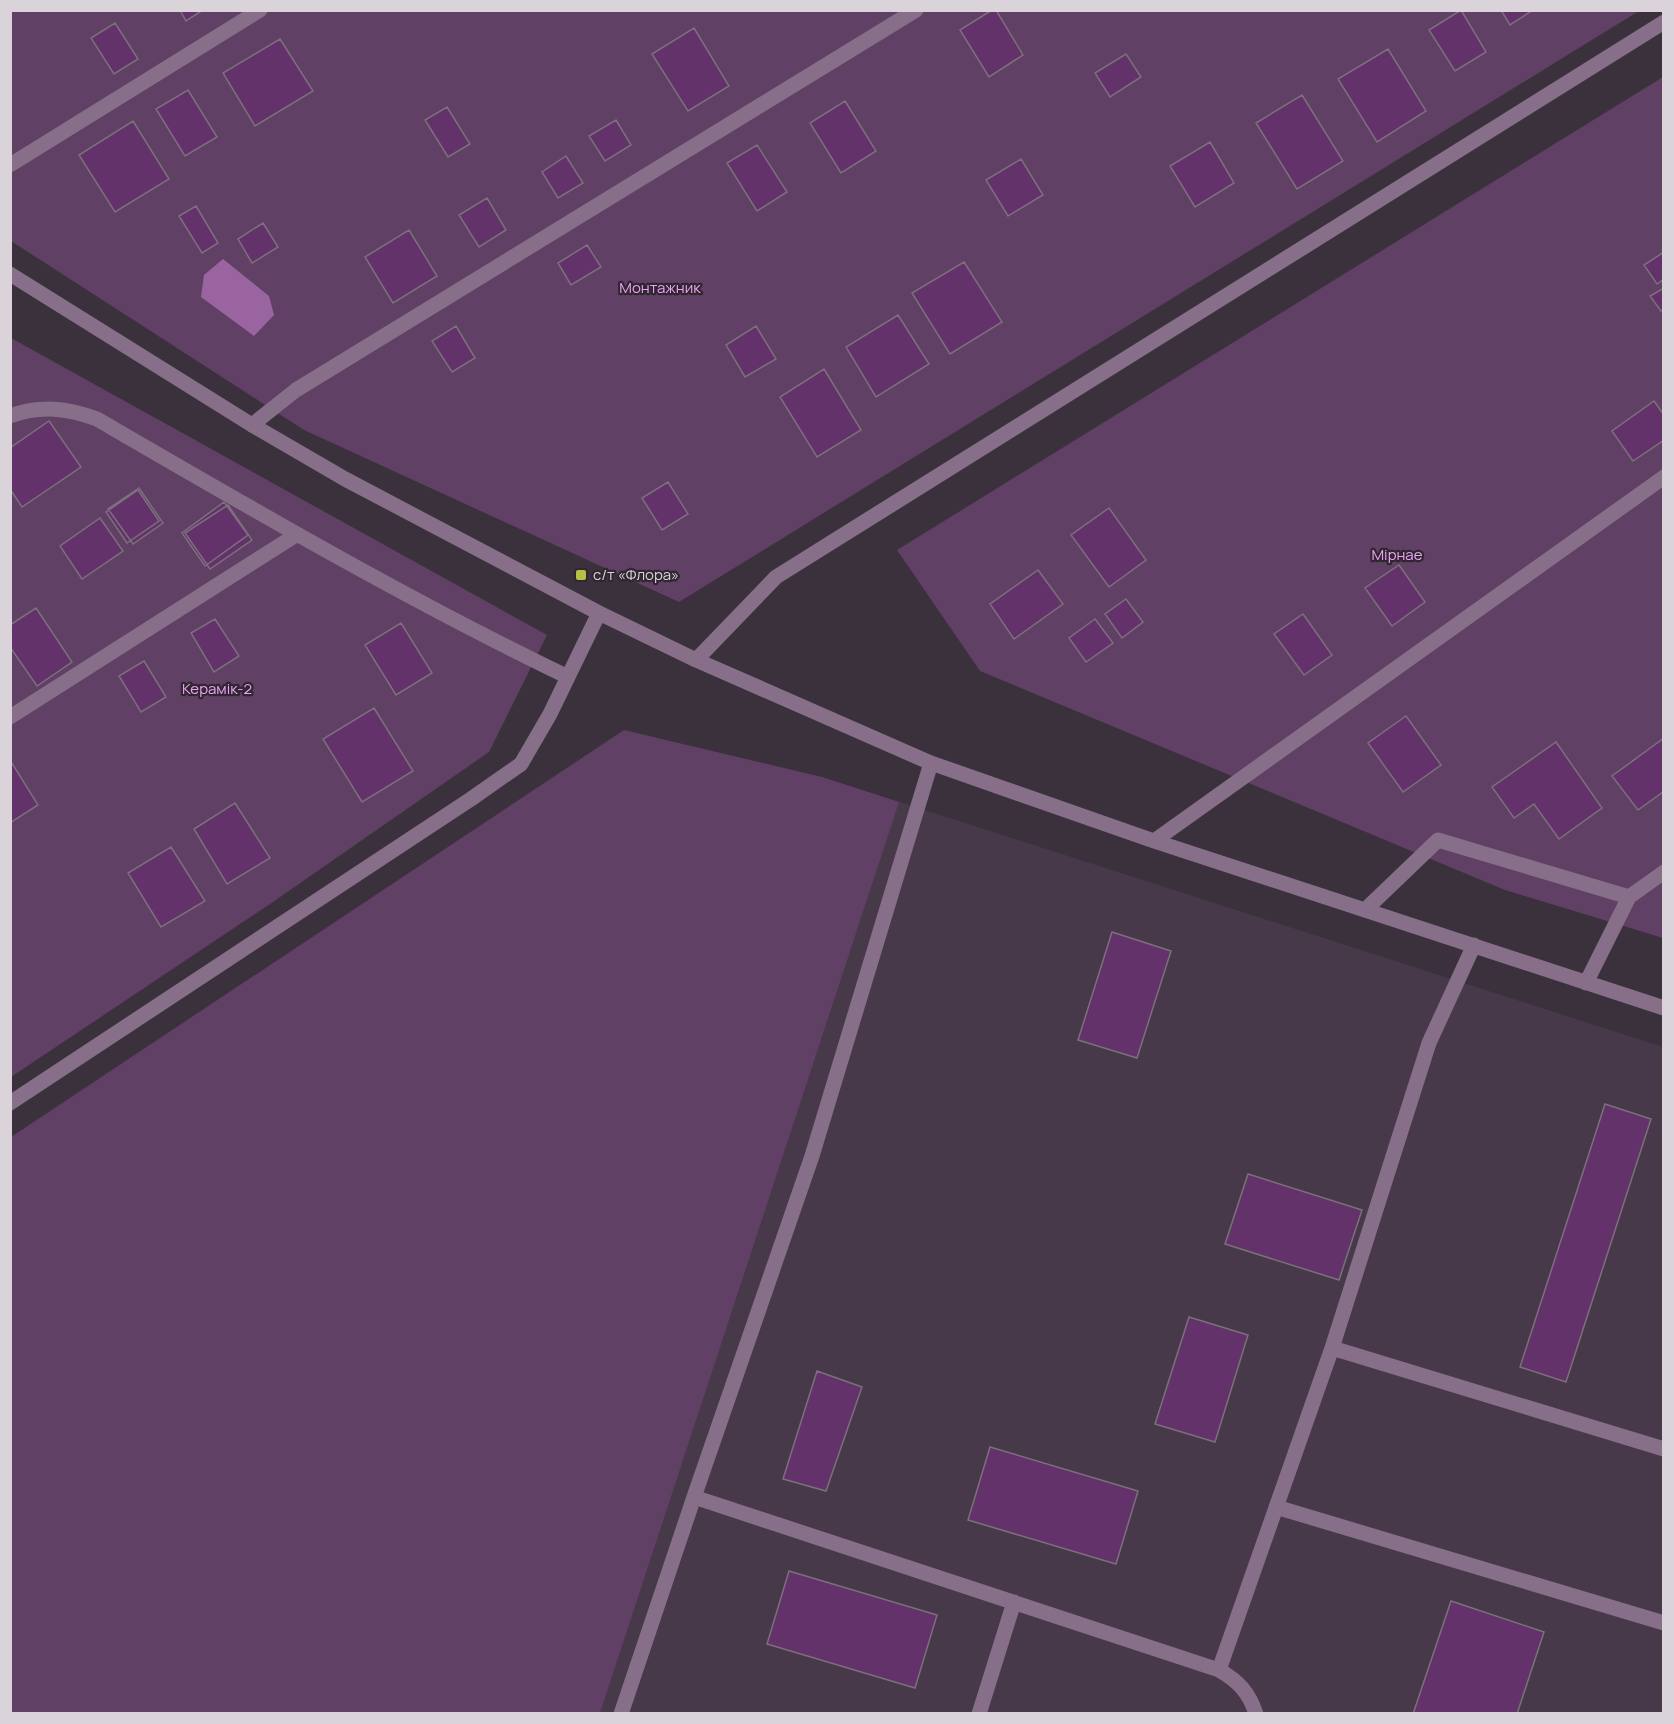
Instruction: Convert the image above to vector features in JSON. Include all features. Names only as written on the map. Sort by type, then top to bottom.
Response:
[{"type":"street","points":[[10,165],[260,10]]},
{"type":"street","points":[[252,425],[296,390],[916,10]]},
{"type":"street","points":[[696,660],[776,577],[1664,22]]},
{"type":"street","points":[[10,274],[252,425],[345,479],[599,613],[696,660],[931,763],[1154,841],[1664,1008]]},
{"type":"street","points":[[10,416],[40,408],[59,408],[97,419],[296,535],[522,655],[567,676]]},
{"type":"street","points":[[1154,841],[1664,477]]},
{"type":"street","points":[[10,717],[296,535]]},
{"type":"street","points":[[10,1103],[521,764],[550,714],[599,613]]},
{"type":"street","points":[[621,1713],[812,1156],[931,763]]},
{"type":"street","points":[[1365,910],[1438,840],[1629,897]]},
{"type":"street","points":[[1586,982],[1629,897],[1664,872]]},
{"type":"street","points":[[1219,1670],[1332,1348],[1426,1052],[1440,1014],[1474,945]]},
{"type":"street","points":[[1332,1348],[1664,1449]]},
{"type":"street","points":[[694,1497],[1219,1670],[1243,1686],[1256,1713]]},
{"type":"street","points":[[1276,1507],[1664,1623]]},
{"type":"street","points":[[979,1713],[1014,1602]]},
{"type":"shaded area","points":[[223,259],[269,296],[274,315],[254,336],[201,297],[204,275]]},
{"type":"shaded area","points":[[822,777],[1663,1047],[1663,1713],[540,1714]]},
{"type":"green space","name":"Монтажник","points":[[10,11],[1639,11],[679,602],[304,430],[11,241]]},
{"type":"green space","name":"Мірнае","points":[[1663,77],[1663,938],[1505,890],[980,671],[897,550]]},
{"type":"green space","name":"Керамік-2","points":[[11,338],[547,635],[489,752],[270,904],[11,1077]]},
{"type":"green space","points":[[624,730],[822,777],[899,802],[600,1713],[11,1713],[11,1137]]},
{"type":"building","points":[[180,10],[203,10],[186,21]]},
{"type":"building","points":[[992,10],[996,10],[1023,55],[989,77],[960,30]]},
{"type":"building","points":[[1461,10],[1486,52],[1455,71],[1429,30]]},
{"type":"building","points":[[1501,10],[1533,10],[1510,25]]},
{"type":"building","points":[[115,23],[138,59],[114,74],[91,38]]},
{"type":"building","points":[[694,28],[729,86],[688,111],[652,54]]},
{"type":"building","points":[[280,39],[313,91],[255,126],[223,73]]},
{"type":"building","points":[[1388,49],[1426,111],[1377,142],[1338,79]]},
{"type":"building","points":[[1126,54],[1141,77],[1110,97],[1095,73]]},
{"type":"building","points":[[188,90],[217,137],[185,156],[156,109]]},
{"type":"building","points":[[1302,95],[1343,161],[1297,189],[1256,123]]},
{"type":"building","points":[[845,101],[876,151],[841,173],[810,123]]},
{"type":"building","points":[[447,107],[470,144],[448,157],[425,120]]},
{"type":"building","points":[[616,120],[631,145],[605,161],[589,136]]},
{"type":"building","points":[[133,121],[169,179],[115,212],[79,155]]},
{"type":"building","points":[[1210,142],[1234,183],[1195,207],[1170,166]]},
{"type":"building","points":[[757,145],[787,192],[757,211],[727,163]]},
{"type":"building","points":[[566,156],[583,183],[558,198],[542,172]]},
{"type":"building","points":[[1021,159],[1043,195],[1008,216],[986,180]]},
{"type":"building","points":[[487,198],[506,230],[479,247],[459,215]]},
{"type":"building","points":[[196,206],[218,243],[202,253],[179,216]]},
{"type":"building","points":[[263,223],[278,247],[252,263],[238,239]]},
{"type":"building","points":[[409,230],[437,276],[393,303],[365,257]]},
{"type":"building","points":[[587,245],[601,267],[571,285],[558,263]]},
{"type":"building","points":[[1664,252],[1664,279],[1657,284],[1644,265]]},
{"type":"building","points":[[964,262],[1002,322],[950,354],[912,293]]},
{"type":"building","points":[[1664,288],[1664,309],[1661,311],[1650,296]]},
{"type":"building","points":[[898,315],[929,364],[876,397],[846,347]]},
{"type":"building","points":[[456,326],[475,358],[452,372],[432,341]]},
{"type":"building","points":[[756,326],[776,359],[745,377],[726,345]]},
{"type":"building","points":[[824,369],[861,430],[817,457],[780,397]]},
{"type":"building","points":[[1654,401],[1664,415],[1664,440],[1633,461],[1612,431]]},
{"type":"building","points":[[49,421],[81,467],[22,507],[10,489],[10,448]]},
{"type":"building","points":[[668,482],[688,514],[662,530],[642,498]]},
{"type":"building","points":[[139,488],[163,523],[133,544],[108,509]]},
{"type":"building","points":[[138,490],[159,521],[127,543],[106,512]]},
{"type":"building","points":[[224,502],[248,535],[205,566],[182,533]]},
{"type":"building","points":[[228,505],[252,540],[210,569],[185,533]]},
{"type":"building","points":[[1109,508],[1146,560],[1109,587],[1071,535]]},
{"type":"building","points":[[100,518],[123,551],[82,579],[60,546]]},
{"type":"building","points":[[1399,565],[1425,602],[1392,626],[1365,588]]},
{"type":"building","points":[[1038,570],[1063,604],[1014,639],[990,604]]},
{"type":"building","points":[[1126,599],[1143,622],[1122,638],[1105,614]]},
{"type":"building","points":[[36,608],[72,662],[37,686],[10,647],[10,625]]},
{"type":"building","points":[[1303,614],[1332,655],[1304,675],[1274,634]]},
{"type":"building","points":[[215,619],[239,656],[214,672],[191,633]]},
{"type":"building","points":[[1095,619],[1113,643],[1086,662],[1069,638]]},
{"type":"building","points":[[401,623],[432,673],[396,695],[365,645]]},
{"type":"building","points":[[144,661],[166,697],[141,712],[119,676]]},
{"type":"building","points":[[374,708],[413,771],[362,802],[323,739]]},
{"type":"building","points":[[1406,716],[1441,765],[1403,792],[1368,743]]},
{"type":"building","points":[[1664,738],[1664,793],[1638,810],[1612,776]]},
{"type":"building","points":[[1556,742],[1602,808],[1559,839],[1534,804],[1514,818],[1492,787]]},
{"type":"building","points":[[10,760],[38,805],[10,823]]},
{"type":"building","points":[[235,803],[270,858],[227,884],[194,829]]},
{"type":"building","points":[[171,847],[205,901],[161,927],[128,873]]},
{"type":"building","points":[[1112,932],[1171,951],[1137,1058],[1078,1040]]},
{"type":"building","points":[[1605,1104],[1651,1119],[1566,1382],[1520,1367]]},
{"type":"building","points":[[1248,1174],[1362,1210],[1339,1280],[1225,1244]]},
{"type":"building","points":[[1189,1317],[1248,1335],[1215,1442],[1155,1424]]},
{"type":"building","points":[[817,1371],[862,1387],[826,1491],[783,1479]]},
{"type":"building","points":[[990,1447],[1138,1491],[1116,1564],[968,1520]]},
{"type":"building","points":[[789,1571],[937,1615],[915,1688],[767,1644]]},
{"type":"building","points":[[1451,1601],[1544,1632],[1517,1714],[1413,1714]]},
{"type":"place","name":"с/т «Флора»","points":[[581,575]]}]
